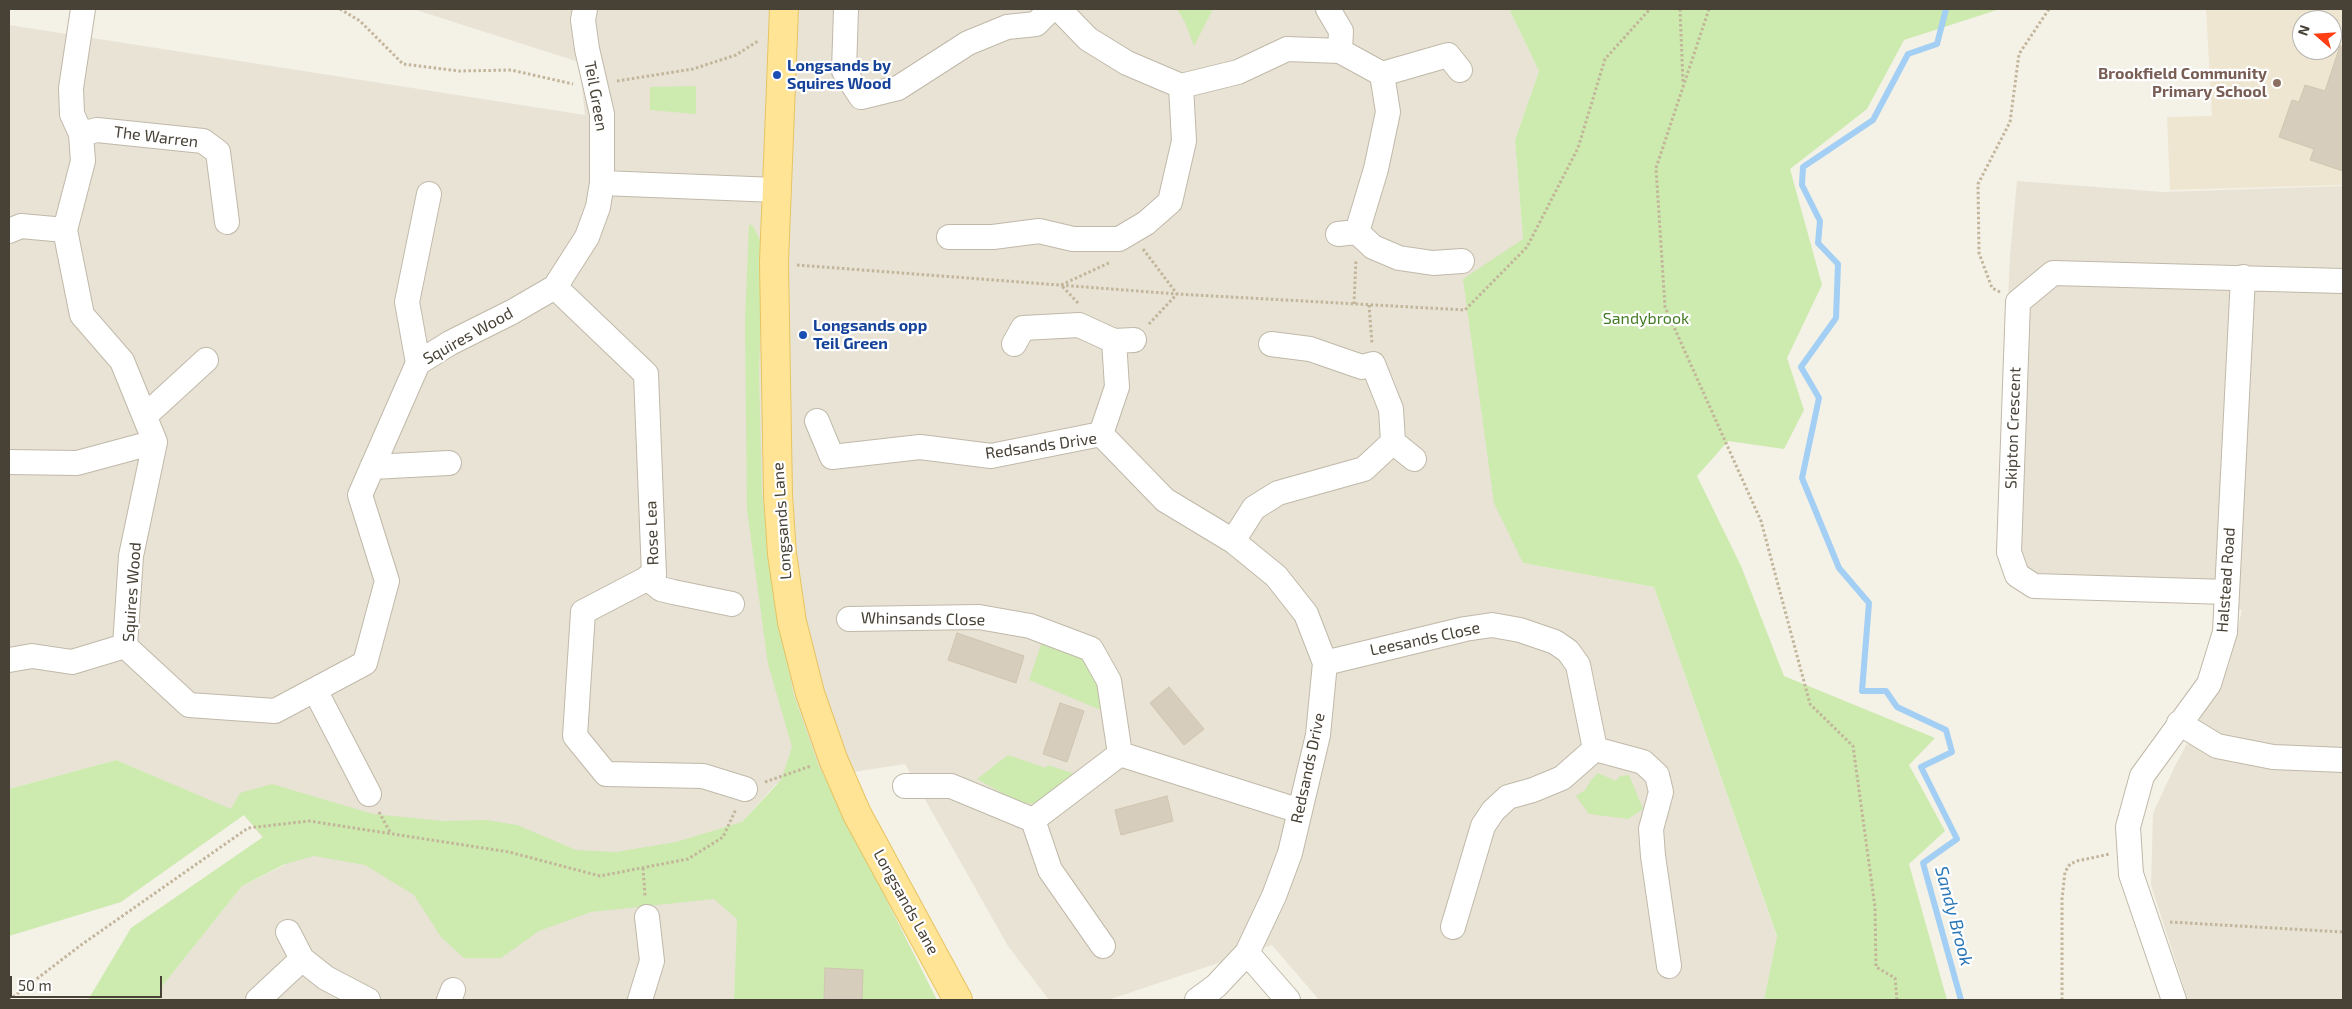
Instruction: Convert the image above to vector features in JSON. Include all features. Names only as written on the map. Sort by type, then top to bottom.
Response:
[{"type":"main road","name":"Longsands Lane","points":[[784,9],[774,262],[778,495],[782,554],[792,622],[810,693],[833,759],[857,814],[959,999]]},
{"type":"street","points":[[9,462],[78,463],[155,442],[122,361],[82,315],[65,230],[83,161],[81,134],[72,114],[70,88],[83,9]]},
{"type":"street","name":"Teil Green","points":[[585,9],[583,20],[587,48],[602,114],[602,183]]},
{"type":"street","points":[[846,9],[844,71],[861,97],[898,88],[968,43],[1007,27],[1036,24],[1051,9]]},
{"type":"street","points":[[1059,9],[1088,38],[1127,62],[1180,86],[1238,72],[1287,49],[1340,51],[1382,74],[1448,55],[1460,70]]},
{"type":"street","points":[[1329,9],[1341,32],[1340,51]]},
{"type":"street","points":[[1382,74],[1388,112],[1376,169],[1348,233],[1400,258],[1433,263],[1462,261]]},
{"type":"street","points":[[949,237],[994,237],[1039,231],[1073,239],[1119,239],[1146,223],[1170,202],[1184,141],[1180,86]]},
{"type":"street","name":"The Warren","points":[[81,134],[98,130],[203,141],[218,152],[227,222]]},
{"type":"street","points":[[602,183],[776,190]]},
{"type":"street","name":"Squires Wood","points":[[155,442],[131,556],[125,646],[189,705],[275,711],[365,663],[387,581],[360,495],[418,363],[450,343],[512,312],[556,287],[588,237],[598,207],[602,183]]},
{"type":"street","points":[[418,363],[407,302],[429,194]]},
{"type":"street","points":[[9,231],[21,226],[65,230]]},
{"type":"street","points":[[2018,302],[2053,273],[2343,281]]},
{"type":"street","name":"Halstead Road","points":[[2174,1000],[2131,874],[2128,827],[2142,776],[2179,723],[2210,684],[2225,632],[2243,277]]},
{"type":"street","name":"Rose Lea","points":[[556,287],[646,374],[654,575],[583,612],[575,736],[606,774],[703,776],[745,789]]},
{"type":"street","name":"Skipton Crescent","points":[[2018,302],[2009,552],[2017,575],[2034,586],[2227,592]]},
{"type":"street","points":[[1014,344],[1023,328],[1079,325],[1124,341],[1117,387],[1101,434]]},
{"type":"street","points":[[1271,344],[1310,349],[1362,364],[1391,409],[1393,442],[1414,459]]},
{"type":"street","points":[[145,416],[206,360]]},
{"type":"street","name":"Redsands Drive","points":[[817,421],[832,456],[920,447],[991,456],[1101,434],[1165,500],[1233,540],[1276,576],[1306,614],[1325,663],[1318,735],[1290,853],[1274,896],[1248,953],[1216,986],[1197,1000]]},
{"type":"street","points":[[1233,540],[1254,508],[1278,493],[1364,469],[1393,442]]},
{"type":"street","points":[[372,467],[449,463]]},
{"type":"street","points":[[647,578],[661,589],[732,604]]},
{"type":"street","name":"Whinsands Close","points":[[849,619],[979,618],[1030,626],[1091,649],[1109,680],[1120,754]]},
{"type":"street","name":"Leesands Close","points":[[1325,663],[1465,629],[1492,625],[1520,630],[1554,642],[1568,651],[1578,665],[1595,749]]},
{"type":"street","points":[[9,660],[32,656],[72,662],[125,646]]},
{"type":"street","points":[[315,690],[369,794]]},
{"type":"street","points":[[2179,723],[2217,746],[2273,757],[2343,760]]},
{"type":"street","points":[[1453,927],[1483,826],[1493,811],[1508,797],[1533,790],[1562,778],[1595,749],[1643,762],[1657,775],[1661,792],[1651,829],[1653,856],[1669,966]]},
{"type":"street","points":[[1033,820],[1120,754],[1300,811]]},
{"type":"street","points":[[905,786],[951,786],[1033,820],[1050,870],[1104,946]]},
{"type":"street","points":[[640,1000],[652,961],[647,917]]},
{"type":"street","points":[[288,932],[302,959],[326,978],[368,1000]]},
{"type":"street","points":[[1248,953],[1288,1000]]},
{"type":"street","points":[[258,1000],[302,959]]},
{"type":"path","points":[[340,9],[360,21],[403,64],[459,71],[511,70],[568,84],[693,69],[736,55],[765,37],[782,48]]},
{"type":"path","points":[[774,262],[1177,294],[1465,310],[1527,247],[1578,148],[1605,59],[1650,9]]},
{"type":"path","points":[[1680,9],[1683,86]]},
{"type":"path","points":[[1709,9],[1656,168],[1665,307],[1761,521],[1810,704],[1853,746],[1875,907],[1876,967],[1895,978],[1897,1000]]},
{"type":"path","points":[[2018,302],[1992,288],[1979,253],[1978,184],[2010,122],[2019,54],[2049,9]]},
{"type":"path","points":[[1348,233],[1354,304]]},
{"type":"path","points":[[1142,247],[1177,294]]},
{"type":"path","points":[[1061,285],[1115,260]]},
{"type":"path","points":[[1124,341],[1177,294]]},
{"type":"path","points":[[1362,364],[1369,305]]},
{"type":"path","points":[[10,1000],[81,945],[248,828],[309,822],[509,852],[600,876],[688,859],[723,838],[745,789],[833,759]]},
{"type":"path","points":[[2062,1000],[2062,899],[2065,872],[2070,864],[2084,859],[2130,851]]},
{"type":"path","points":[[643,868],[647,917]]},
{"type":"path","points":[[2147,921],[2343,932]]},
{"type":"shaded area","points":[[413,9],[1509,9],[1539,71],[1515,140],[1523,239],[1523,563],[1654,587],[1777,937],[1764,1000],[1319,1000],[1272,945],[1108,1000],[1049,1000],[1008,946],[905,764],[776,784],[742,822],[734,1000],[160,1000],[163,985],[242,886],[285,865],[244,815],[116,760],[9,789],[9,25],[585,115],[579,62]]},
{"type":"shaded area","name":"Brookfield Community Primary School","points":[[2206,9],[2343,9],[2343,185],[2170,190],[2167,117],[2212,116]]},
{"type":"shaded area","points":[[2017,181],[2163,192],[2343,186],[2343,1000],[2186,1000],[2186,994],[2151,885],[2153,813],[2175,766],[2229,665],[2242,610],[2208,604],[2036,593],[1997,546],[2010,256]]},
{"type":"green space","points":[[1177,9],[1213,9],[1194,46],[1185,22]]},
{"type":"green space","name":"Sandybrook","points":[[1509,9],[2000,9],[1904,40],[1867,109],[1790,169],[1822,285],[1787,358],[1804,410],[1784,449],[1728,441],[1697,476],[1741,566],[1784,676],[1935,738],[1909,765],[1945,831],[1909,864],[1947,1000],[1764,1000],[1777,936],[1654,587],[1523,563],[1494,503],[1463,279],[1523,239],[1515,140],[1539,71]]},
{"type":"green space","points":[[696,86],[696,114],[650,110],[650,87]]},
{"type":"green space","points":[[749,224],[753,226],[763,246],[759,373],[762,493],[776,608],[794,695],[818,764],[937,1000],[734,1000],[737,919],[714,899],[591,912],[539,931],[501,958],[464,958],[441,937],[414,895],[365,865],[314,856],[285,864],[242,886],[163,985],[160,1000],[88,1000],[131,928],[263,837],[244,815],[121,902],[9,936],[9,789],[116,760],[231,809],[240,793],[272,784],[373,814],[443,821],[486,820],[517,825],[576,850],[616,852],[676,842],[742,822],[781,780],[792,747],[768,664],[747,510],[745,321]]},
{"type":"green space","points":[[1042,642],[1091,661],[1104,702],[1101,710],[1029,680]]},
{"type":"green space","points":[[1008,755],[1046,768],[1048,765],[1075,774],[1039,804],[1020,803],[977,779]]},
{"type":"green space","points":[[1598,773],[1616,781],[1620,776],[1629,775],[1643,809],[1628,819],[1589,814],[1576,796],[1585,790]]},
{"type":"building","points":[[2343,46],[2343,171],[2310,160],[2314,149],[2279,137],[2292,100],[2299,102],[2305,85],[2325,91],[2335,60],[2342,60]]},
{"type":"building","points":[[957,633],[1024,656],[1016,683],[948,660]]},
{"type":"building","points":[[1169,687],[1204,729],[1184,745],[1150,703]]},
{"type":"building","points":[[1060,703],[1084,711],[1067,762],[1043,754]]},
{"type":"building","points":[[1167,796],[1173,821],[1121,835],[1115,810]]},
{"type":"building","points":[[825,968],[863,970],[862,1000],[824,1000]]},
{"type":"waterway","name":"Sandy Brook","points":[[1946,9],[1937,44],[1908,54],[1873,120],[1803,167],[1802,185],[1820,221],[1818,243],[1838,264],[1836,318],[1801,367],[1819,398],[1802,478],[1839,568],[1869,603],[1862,691],[1886,691],[1897,707],[1946,730],[1952,752],[1921,767],[1957,839],[1923,863],[1961,1000]]},
{"type":"place","name":"Longsands by Squires Wood","points":[[777,75]]},
{"type":"place","name":"Brookfield Community Primary School","points":[[2277,83]]},
{"type":"place","name":"Longsands opp Teil Green","points":[[803,335]]}]
